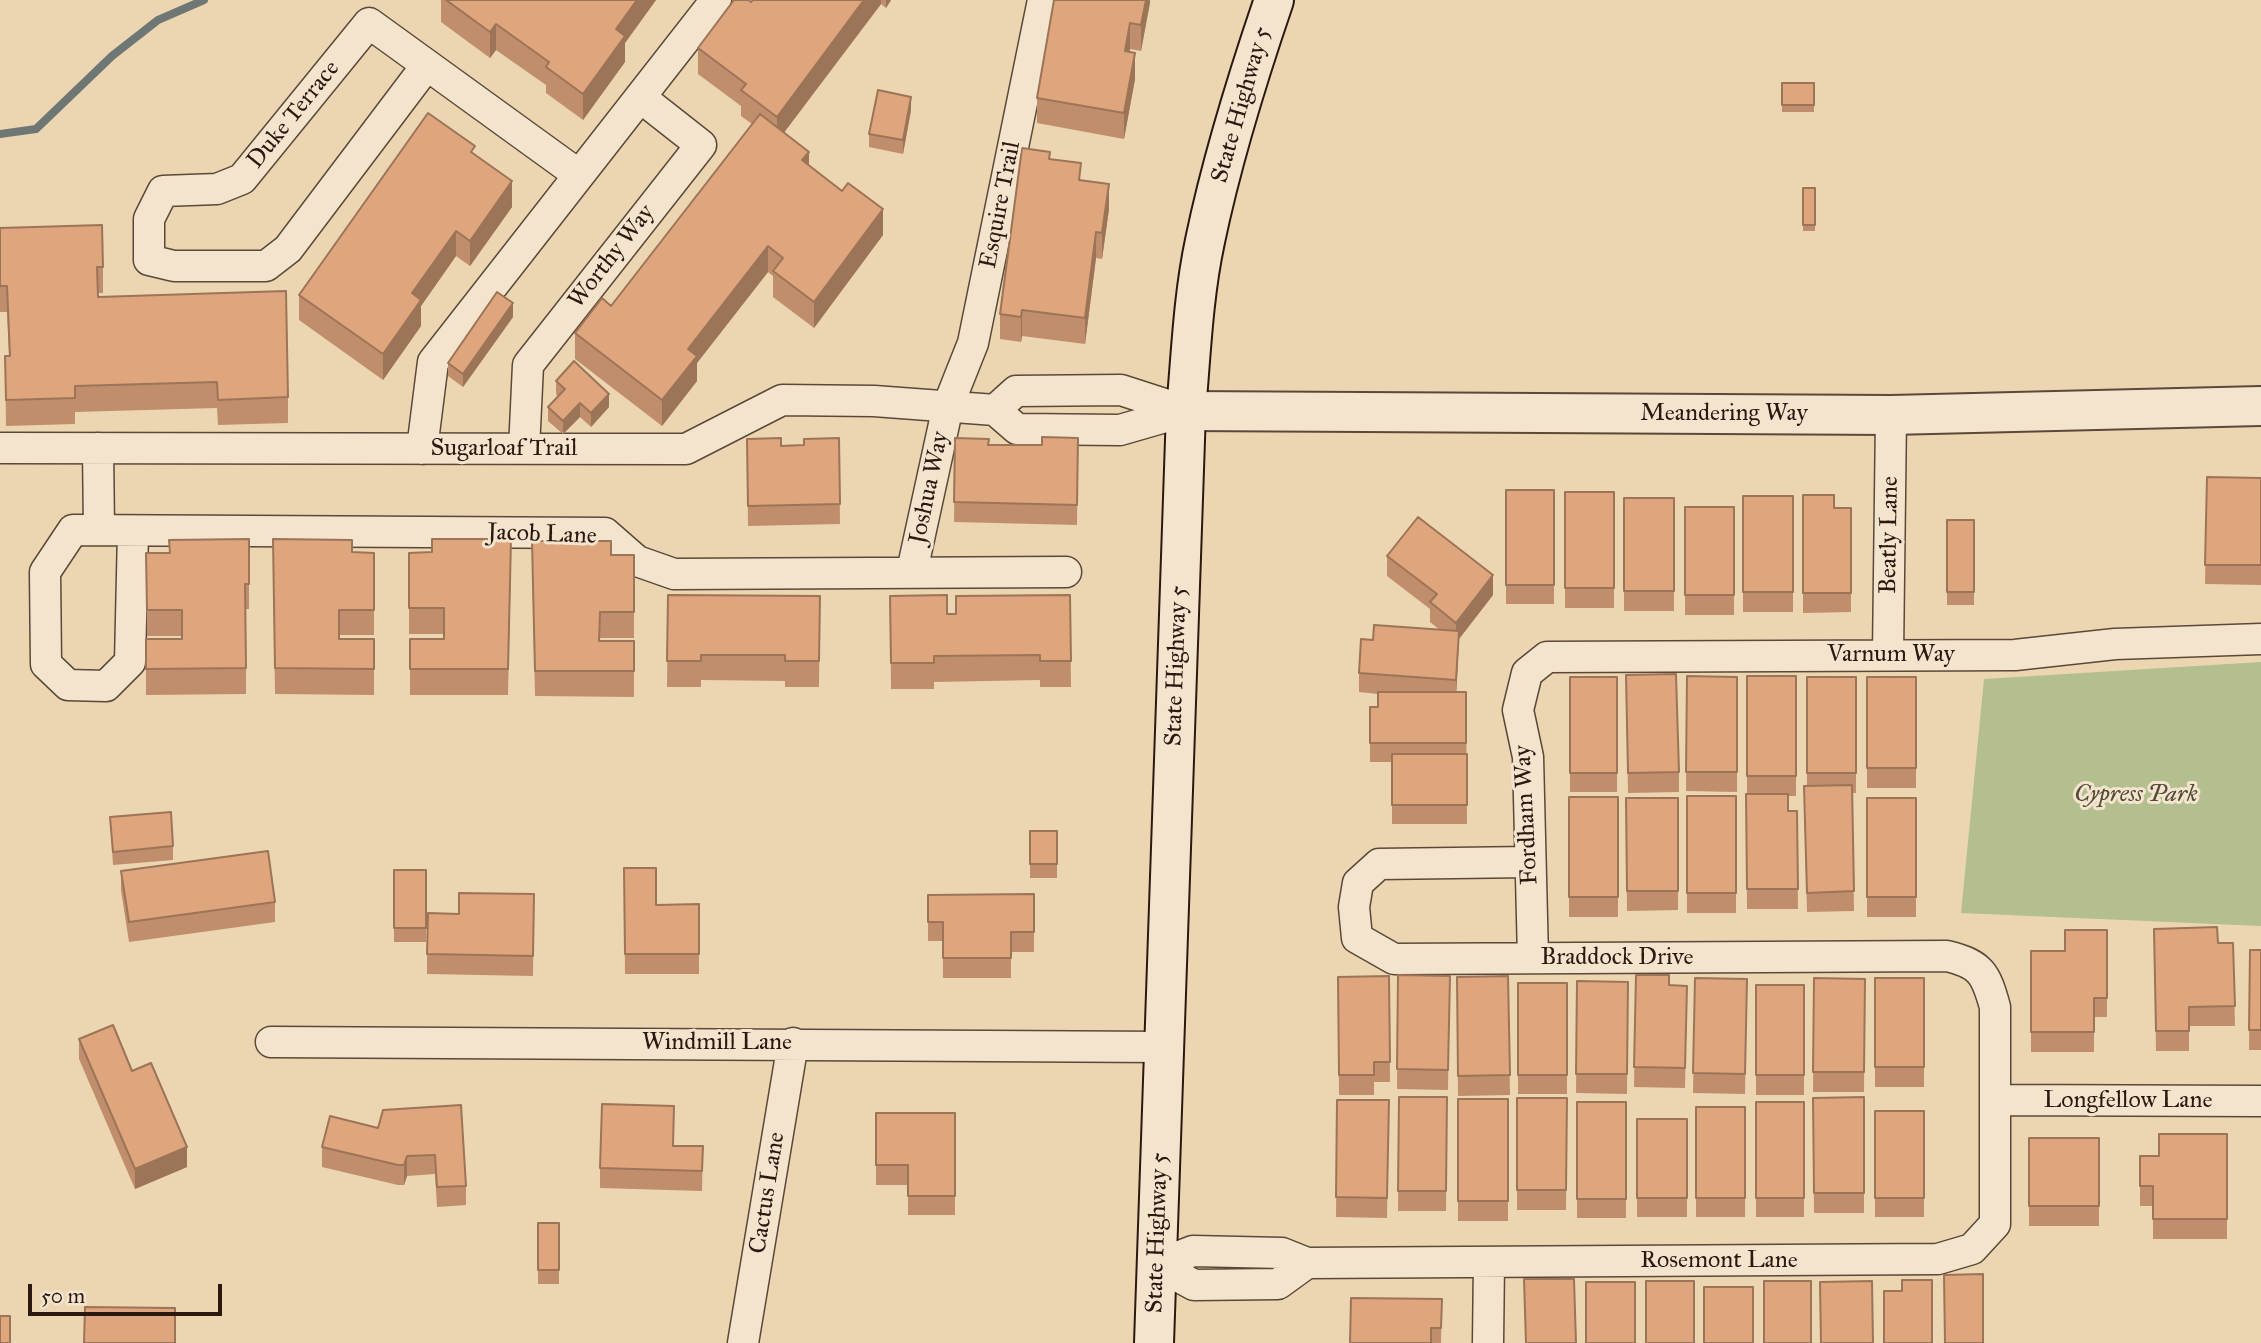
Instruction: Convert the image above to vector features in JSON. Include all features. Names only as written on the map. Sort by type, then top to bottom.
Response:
[{"type":"main road","name":"State Highway 5","points":[[1154,1343],[1186,411],[1204,243],[1238,113],[1273,0]]},
{"type":"main road","name":"Meandering Way","points":[[1186,411],[1891,415],[2261,405]]},
{"type":"street","points":[[422,449],[433,362],[716,0]]},
{"type":"street","name":"Esquire Trail","points":[[948,405],[973,343],[1043,0]]},
{"type":"street","name":"Duke Terrace","points":[[427,65],[289,249],[266,265],[174,265],[149,260],[149,219],[163,191],[217,189],[242,179],[369,23],[579,175]]},
{"type":"street","name":"Worthy Way","points":[[524,449],[528,365],[701,145],[640,97]]},
{"type":"street","points":[[995,410],[1016,391],[1121,390],[1186,411]]},
{"type":"street","name":"Sugarloaf Trail","points":[[0,448],[686,449],[782,400],[948,405],[995,410],[1017,429],[1120,430],[1186,411]]},
{"type":"street","name":"Joshua Way","points":[[912,571],[948,405]]},
{"type":"street","name":"Beatly Lane","points":[[1888,655],[1891,415]]},
{"type":"street","points":[[98,448],[99,530]]},
{"type":"street","name":"Jacob Lane","points":[[133,531],[130,662],[106,685],[68,685],[46,664],[45,572],[73,530],[605,533],[638,561],[674,575],[912,571],[1066,572]]},
{"type":"street","name":"Varnum Way","points":[[1527,673],[1547,657],[2015,655],[2115,644],[2261,639]]},
{"type":"street","name":"Fordham Way","points":[[1527,673],[1518,710],[1528,757],[1533,958]]},
{"type":"street","name":"Braddock Drive","points":[[1529,862],[1380,864],[1358,883],[1354,907],[1357,938],[1394,959],[1947,956],[1970,962],[1987,979],[1995,1007],[1995,1100]]},
{"type":"street","name":"Windmill Lane","points":[[271,1042],[1164,1047]]},
{"type":"street","name":"Cactus Lane","points":[[743,1343],[793,1043]]},
{"type":"street","name":"Longfellow Lane","points":[[1995,1100],[2261,1101]]},
{"type":"street","name":"Rosemont Lane","points":[[1157,1265],[1193,1251],[1282,1252],[1307,1263],[1938,1259],[1972,1249],[1995,1224],[1995,1100]]},
{"type":"street","points":[[1488,1343],[1489,1262]]},
{"type":"green space","name":"Cypress Park","points":[[2261,662],[2261,926],[1961,913],[1984,679]]},
{"type":"building","points":[[446,0],[637,0],[616,29],[625,36],[583,94],[546,67],[549,62],[496,24],[490,32]]},
{"type":"building","points":[[734,0],[864,0],[777,117],[741,90],[746,84],[698,48]]},
{"type":"building","points":[[1054,0],[1146,0],[1141,25],[1130,23],[1125,51],[1135,53],[1124,113],[1037,98]]},
{"type":"building","points":[[1782,83],[1814,83],[1814,105],[1782,105]]},
{"type":"building","points":[[878,90],[911,97],[903,140],[869,134]]},
{"type":"building","points":[[428,113],[475,146],[471,152],[512,181],[470,241],[456,231],[412,293],[421,300],[383,354],[299,295]]},
{"type":"building","points":[[760,114],[809,152],[802,160],[842,191],[848,183],[883,209],[814,302],[773,271],[783,258],[768,246],[688,349],[697,356],[662,400],[575,333],[602,298],[611,306]]},
{"type":"building","points":[[1022,148],[1050,152],[1049,159],[1081,163],[1079,180],[1109,184],[1102,233],[1096,232],[1085,318],[1022,310],[1021,317],[1000,314]]},
{"type":"building","points":[[1803,188],[1815,188],[1815,225],[1803,225]]},
{"type":"building","points":[[102,225],[103,267],[97,267],[98,297],[286,291],[288,397],[218,400],[217,382],[75,386],[75,398],[6,400],[5,356],[10,356],[7,286],[0,286],[0,228]]},
{"type":"building","points":[[497,292],[513,303],[463,374],[448,363]]},
{"type":"building","points":[[574,361],[609,394],[591,413],[580,403],[563,421],[548,407],[565,389],[556,381]]},
{"type":"building","points":[[1042,437],[1078,438],[1077,505],[954,502],[955,438],[989,439],[988,445],[1042,445]]},
{"type":"building","points":[[781,438],[781,446],[804,445],[804,439],[839,438],[840,504],[748,506],[747,439]]},
{"type":"building","points":[[2207,477],[2261,478],[2261,565],[2205,565]]},
{"type":"building","points":[[1506,490],[1554,490],[1554,585],[1506,585]]},
{"type":"building","points":[[1565,492],[1614,492],[1614,588],[1565,588]]},
{"type":"building","points":[[1803,495],[1834,495],[1834,508],[1851,508],[1851,593],[1803,593]]},
{"type":"building","points":[[1743,496],[1793,496],[1793,592],[1743,592]]},
{"type":"building","points":[[1624,498],[1674,498],[1674,591],[1624,591]]},
{"type":"building","points":[[1685,507],[1734,507],[1734,595],[1685,595]]},
{"type":"building","points":[[1418,517],[1493,575],[1456,623],[1430,602],[1437,594],[1387,556]]},
{"type":"building","points":[[1947,520],[1974,520],[1974,592],[1947,592]]},
{"type":"building","points":[[249,539],[249,584],[245,584],[246,668],[146,669],[146,639],[182,639],[182,610],[147,610],[146,553],[170,553],[169,540]]},
{"type":"building","points":[[273,539],[352,540],[352,552],[374,553],[374,610],[339,610],[339,639],[374,639],[374,669],[275,668]]},
{"type":"building","points":[[432,539],[511,539],[508,669],[410,669],[410,639],[444,639],[444,608],[409,608],[409,553],[432,552]]},
{"type":"building","points":[[532,541],[611,541],[611,555],[634,555],[634,612],[600,612],[599,641],[634,641],[634,671],[535,671]]},
{"type":"building","points":[[668,595],[820,596],[819,661],[785,661],[785,655],[701,655],[701,661],[667,661]]},
{"type":"building","points":[[947,595],[947,614],[956,614],[956,596],[1070,595],[1071,661],[1040,661],[1040,655],[934,656],[934,663],[891,663],[890,596]]},
{"type":"building","points":[[1374,625],[1459,631],[1456,680],[1359,673],[1361,639],[1373,640]]},
{"type":"building","points":[[1676,674],[1679,772],[1628,773],[1626,675]]},
{"type":"building","points":[[1687,676],[1737,677],[1737,772],[1686,772]]},
{"type":"building","points":[[1747,676],[1796,676],[1796,776],[1747,776]]},
{"type":"building","points":[[1570,677],[1617,677],[1617,773],[1570,773]]},
{"type":"building","points":[[1807,677],[1856,677],[1856,773],[1807,773]]},
{"type":"building","points":[[1867,677],[1916,677],[1916,768],[1867,768]]},
{"type":"building","points":[[1378,692],[1466,692],[1466,743],[1370,743],[1370,707],[1378,707]]},
{"type":"building","points":[[1392,754],[1467,754],[1467,805],[1392,805]]},
{"type":"building","points":[[1852,785],[1854,891],[1807,893],[1804,786]]},
{"type":"building","points":[[1746,794],[1788,794],[1788,811],[1797,811],[1798,889],[1747,889]]},
{"type":"building","points":[[1687,796],[1736,796],[1736,893],[1687,893]]},
{"type":"building","points":[[1569,797],[1618,797],[1618,897],[1569,897]]},
{"type":"building","points":[[1626,798],[1678,798],[1678,891],[1627,891]]},
{"type":"building","points":[[1867,798],[1916,798],[1916,897],[1867,897]]},
{"type":"building","points":[[171,812],[173,846],[113,852],[110,817]]},
{"type":"building","points":[[1030,831],[1057,831],[1057,864],[1030,864]]},
{"type":"building","points":[[268,851],[275,902],[129,922],[121,871]]},
{"type":"building","points":[[624,868],[656,868],[656,905],[699,904],[699,954],[625,954]]},
{"type":"building","points":[[394,870],[426,870],[426,928],[394,928]]},
{"type":"building","points":[[459,893],[534,894],[533,956],[427,954],[428,913],[459,914]]},
{"type":"building","points":[[1034,894],[1034,932],[1011,932],[1011,958],[943,958],[943,922],[928,922],[928,895]]},
{"type":"building","points":[[2217,927],[2218,943],[2233,943],[2235,1006],[2189,1007],[2189,1031],[2156,1031],[2154,929]]},
{"type":"building","points":[[2065,930],[2107,930],[2107,998],[2094,998],[2094,1032],[2031,1032],[2031,951],[2065,951]]},
{"type":"building","points":[[2250,950],[2261,950],[2261,1030],[2249,1030]]},
{"type":"building","points":[[1398,975],[1450,976],[1448,1070],[1397,1069]]},
{"type":"building","points":[[1636,975],[1669,975],[1669,985],[1687,986],[1685,1068],[1634,1067]]},
{"type":"building","points":[[1389,976],[1390,1062],[1374,1062],[1374,1075],[1339,1075],[1338,977]]},
{"type":"building","points":[[1508,976],[1510,1075],[1458,1076],[1457,977]]},
{"type":"building","points":[[1695,978],[1747,979],[1745,1074],[1693,1073]]},
{"type":"building","points":[[1814,978],[1865,979],[1864,1072],[1813,1072]]},
{"type":"building","points":[[1875,978],[1924,978],[1924,1067],[1875,1067]]},
{"type":"building","points":[[1577,981],[1628,982],[1627,1074],[1576,1074]]},
{"type":"building","points":[[1518,983],[1567,983],[1567,1075],[1518,1075]]},
{"type":"building","points":[[1756,985],[1804,985],[1804,1075],[1756,1075]]},
{"type":"building","points":[[113,1025],[132,1071],[151,1063],[187,1147],[135,1169],[79,1039]]},
{"type":"building","points":[[1399,1097],[1447,1097],[1446,1191],[1398,1191]]},
{"type":"building","points":[[1864,1097],[1864,1193],[1814,1193],[1813,1098]]},
{"type":"building","points":[[1517,1098],[1567,1098],[1566,1190],[1517,1190]]},
{"type":"building","points":[[1458,1099],[1508,1099],[1508,1201],[1458,1201]]},
{"type":"building","points":[[1337,1100],[1389,1100],[1387,1198],[1336,1197]]},
{"type":"building","points":[[1577,1102],[1626,1102],[1626,1199],[1577,1199]]},
{"type":"building","points":[[1756,1102],[1804,1102],[1804,1198],[1756,1198]]},
{"type":"building","points":[[602,1104],[674,1106],[673,1146],[703,1146],[702,1171],[600,1168]]},
{"type":"building","points":[[461,1105],[466,1186],[437,1187],[435,1155],[407,1156],[404,1165],[398,1165],[322,1147],[330,1116],[378,1128],[383,1110]]},
{"type":"building","points":[[1696,1107],[1745,1107],[1745,1198],[1696,1198]]},
{"type":"building","points":[[1875,1111],[1924,1111],[1924,1198],[1875,1198]]},
{"type":"building","points":[[876,1113],[955,1113],[955,1196],[908,1196],[908,1165],[876,1165]]},
{"type":"building","points":[[1637,1119],[1687,1119],[1687,1198],[1637,1198]]},
{"type":"building","points":[[2159,1134],[2227,1134],[2227,1219],[2153,1219],[2153,1186],[2140,1186],[2140,1156],[2159,1156]]},
{"type":"building","points":[[2029,1138],[2099,1138],[2099,1206],[2029,1206]]},
{"type":"building","points":[[538,1223],[559,1223],[559,1270],[538,1270]]},
{"type":"building","points":[[1983,1274],[1983,1343],[1945,1343],[1944,1275]]},
{"type":"building","points":[[1524,1279],[1574,1279],[1576,1343],[1526,1343]]},
{"type":"building","points":[[1902,1280],[1932,1280],[1932,1343],[1884,1343],[1884,1291],[1902,1291]]},
{"type":"building","points":[[1646,1281],[1694,1281],[1694,1343],[1646,1343]]},
{"type":"building","points":[[1764,1281],[1811,1281],[1811,1343],[1764,1343]]},
{"type":"building","points":[[1872,1281],[1873,1343],[1821,1343],[1820,1282]]},
{"type":"building","points":[[1586,1282],[1635,1282],[1635,1343],[1586,1343]]},
{"type":"building","points":[[1704,1287],[1753,1287],[1753,1343],[1704,1343]]},
{"type":"building","points":[[1351,1298],[1442,1299],[1441,1328],[1431,1328],[1431,1343],[1350,1343]]},
{"type":"building","points":[[85,1307],[175,1308],[175,1343],[84,1343]]},
{"type":"building","points":[[0,1316],[10,1316],[10,1343],[0,1343]]},
{"type":"waterway","points":[[0,134],[36,129],[112,56],[158,20],[204,0]]}]
